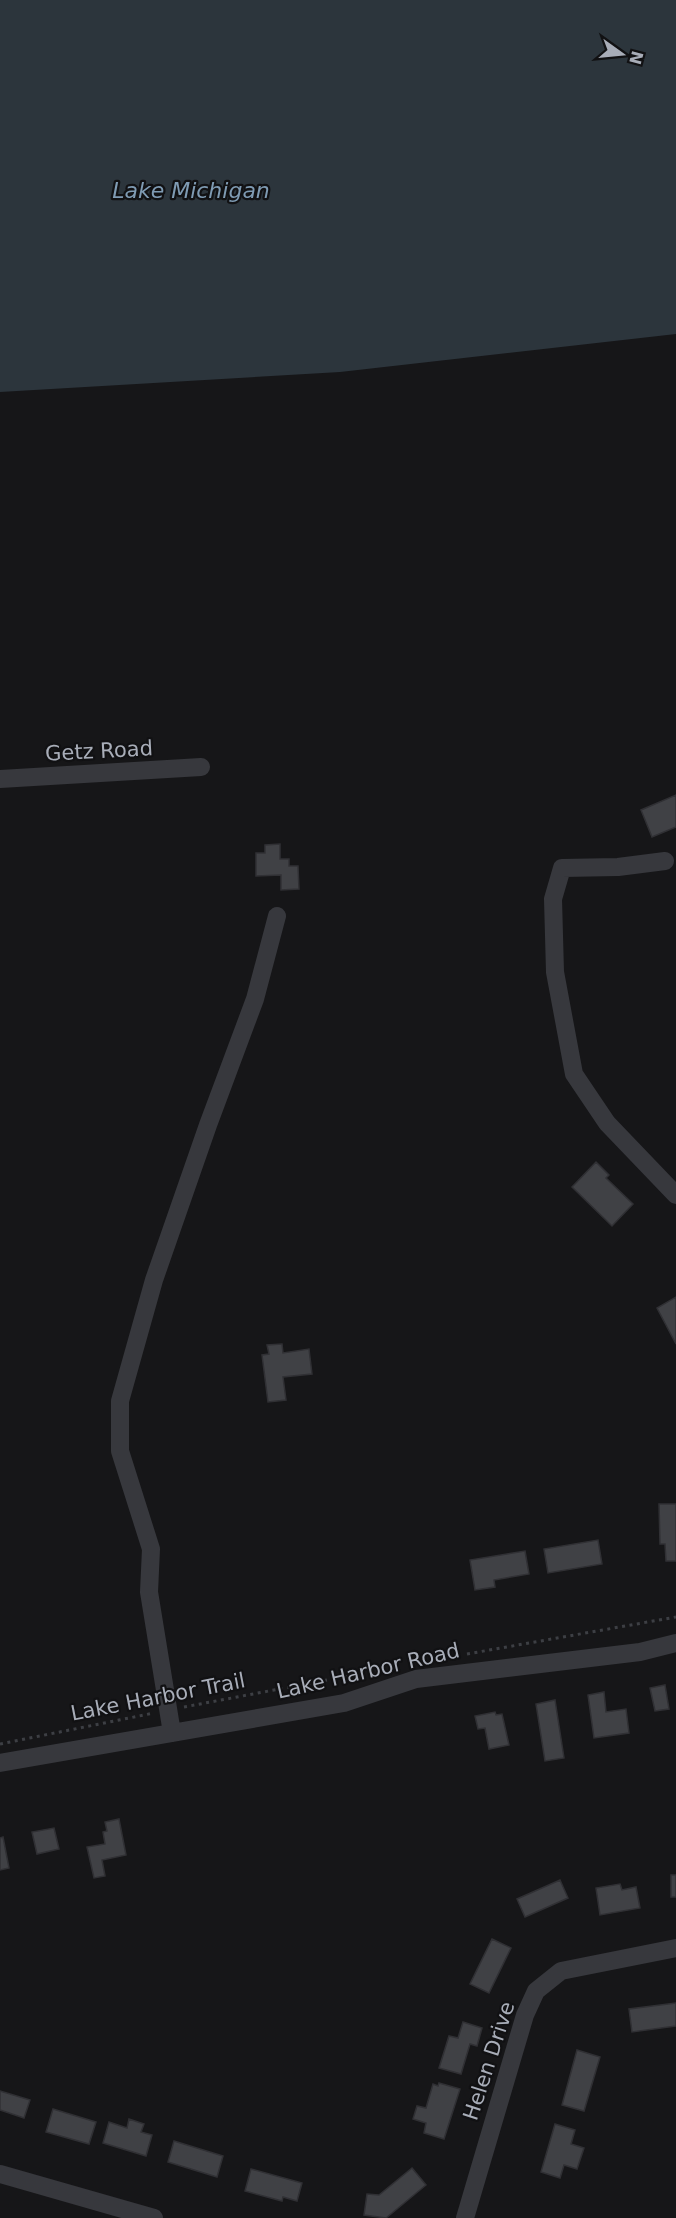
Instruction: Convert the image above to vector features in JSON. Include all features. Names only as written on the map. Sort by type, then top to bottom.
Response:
[{"type":"street","name":"Getz Road","points":[[0,779],[201,767]]},
{"type":"street","points":[[665,861],[618,867],[562,868],[553,899],[555,972],[574,1074],[607,1123],[676,1195]]},
{"type":"street","points":[[172,1733],[149,1592],[151,1549],[120,1451],[120,1401],[154,1280],[255,999],[277,916]]},
{"type":"street","name":"Lake Harbor Road","points":[[0,1762],[344,1703],[416,1679],[640,1652],[676,1643]]},
{"type":"street","name":"Helen Drive","points":[[465,2218],[525,2015],[536,1991],[561,1971],[676,1948]]},
{"type":"street","points":[[0,2174],[154,2218]]},
{"type":"path","points":[[463,1655],[676,1617]]},
{"type":"path","name":"Lake Harbor Trail","points":[[0,1744],[405,1665]]},
{"type":"water","name":"Lake Michigan","points":[[0,0],[676,0],[676,334],[340,372],[0,392]]},
{"type":"building","points":[[676,795],[676,827],[652,837],[641,810]]},
{"type":"building","points":[[280,844],[280,859],[289,859],[289,866],[298,866],[299,889],[281,890],[281,875],[256,876],[256,853],[265,853],[265,845]]},
{"type":"building","points":[[596,1162],[609,1175],[606,1178],[633,1204],[612,1226],[572,1187]]},
{"type":"building","points":[[676,1297],[676,1344],[657,1308]]},
{"type":"building","points":[[282,1344],[283,1353],[309,1349],[312,1374],[283,1377],[286,1400],[268,1402],[262,1355],[269,1354],[267,1345]]},
{"type":"building","points":[[659,1504],[676,1504],[676,1561],[666,1561],[665,1544],[660,1544]]},
{"type":"building","points":[[598,1540],[602,1564],[548,1573],[544,1549]]},
{"type":"building","points":[[525,1551],[529,1574],[494,1580],[495,1587],[475,1590],[470,1560]]},
{"type":"building","points":[[665,1685],[669,1709],[655,1711],[650,1688]]},
{"type":"building","points":[[604,1692],[606,1712],[626,1709],[629,1733],[594,1738],[588,1695]]},
{"type":"building","points":[[555,1700],[564,1758],[545,1761],[536,1704]]},
{"type":"building","points":[[495,1712],[496,1715],[502,1714],[509,1745],[489,1749],[485,1728],[478,1729],[475,1716]]},
{"type":"building","points":[[119,1819],[126,1855],[102,1860],[105,1876],[94,1878],[87,1847],[105,1844],[103,1832],[107,1831],[105,1822]]},
{"type":"building","points":[[54,1828],[59,1849],[37,1854],[32,1832]]},
{"type":"building","points":[[3,1837],[9,1868],[0,1870],[0,1838]]},
{"type":"building","points":[[671,1875],[676,1875],[676,1897],[671,1897]]},
{"type":"building","points":[[560,1880],[568,1898],[525,1917],[517,1899]]},
{"type":"building","points":[[620,1884],[622,1890],[636,1887],[640,1908],[600,1915],[596,1888]]},
{"type":"building","points":[[492,1939],[511,1948],[489,1993],[470,1984]]},
{"type":"building","points":[[676,2003],[676,2026],[632,2032],[629,2009]]},
{"type":"building","points":[[463,2022],[482,2028],[477,2046],[470,2044],[461,2074],[439,2068],[449,2036],[458,2038]]},
{"type":"building","points":[[577,2050],[600,2057],[584,2111],[562,2105]]},
{"type":"building","points":[[439,2083],[460,2089],[444,2139],[424,2133],[426,2123],[413,2119],[417,2106],[426,2108],[433,2084],[438,2086]]},
{"type":"building","points":[[0,2091],[30,2100],[24,2118],[0,2110]]},
{"type":"building","points":[[53,2109],[96,2122],[89,2144],[46,2132]]},
{"type":"building","points":[[129,2119],[144,2124],[141,2132],[152,2135],[146,2156],[103,2143],[109,2122],[127,2128]]},
{"type":"building","points":[[555,2124],[575,2130],[571,2144],[584,2148],[577,2169],[564,2165],[560,2178],[541,2172]]},
{"type":"building","points":[[174,2141],[223,2156],[217,2177],[168,2162]]},
{"type":"building","points":[[412,2168],[426,2185],[386,2218],[364,2215],[367,2194],[379,2195]]},
{"type":"building","points":[[251,2169],[302,2183],[297,2201],[283,2197],[282,2201],[245,2191]]}]
